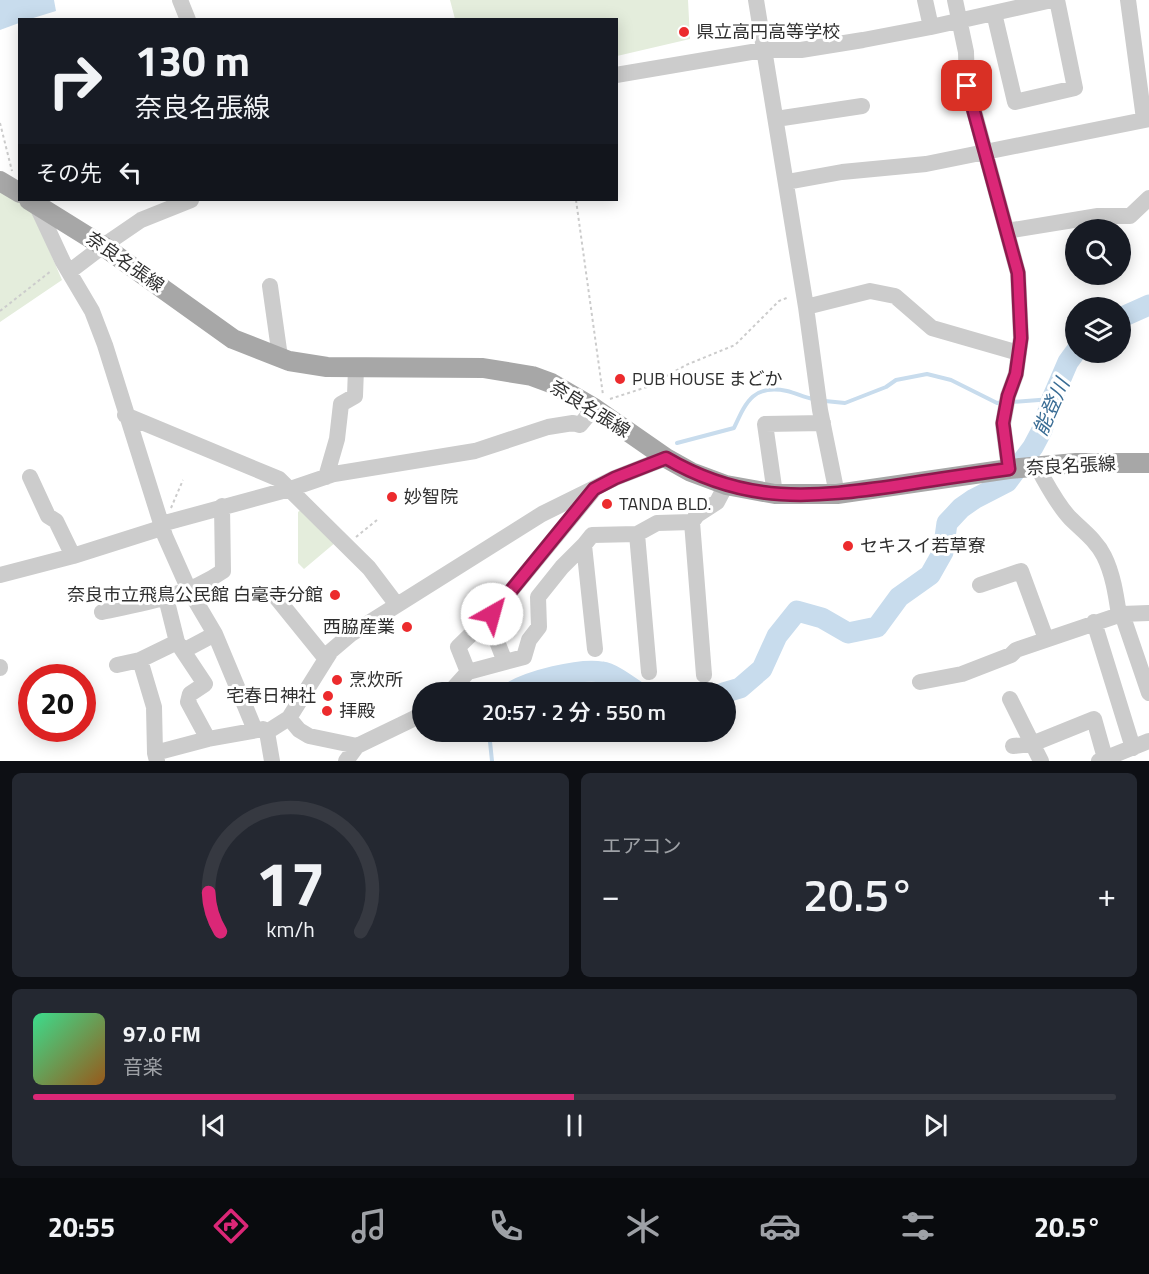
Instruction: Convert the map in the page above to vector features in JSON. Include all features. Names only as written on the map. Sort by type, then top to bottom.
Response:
[{"type":"main road","name":"奈良名張線","points":[[31,201],[103,246],[233,339],[289,361],[327,367],[475,368],[532,376],[599,405],[666,458],[691,472],[726,485],[775,494],[837,494],[1009,469],[1076,463],[1149,463]]},
{"type":"street","points":[[180,0],[187,18]]},
{"type":"street","points":[[756,0],[787,182],[821,410],[837,494]]},
{"type":"street","points":[[925,0],[931,27]]},
{"type":"street","points":[[955,0],[966,52],[967,86],[1018,273],[1021,338],[1016,374],[1006,402],[1003,423],[1009,469]]},
{"type":"street","points":[[618,75],[764,50],[801,50],[931,27],[1031,2],[1052,0]]},
{"type":"street","points":[[994,13],[1015,102],[1075,88],[1057,0]]},
{"type":"street","points":[[787,182],[842,172],[926,164],[1147,119],[1128,0]]},
{"type":"street","points":[[776,119],[861,106]]},
{"type":"street","points":[[1007,231],[1098,216],[1131,216],[1149,198]]},
{"type":"street","points":[[24,201],[92,311],[125,415],[189,590],[215,634],[261,731],[272,761]]},
{"type":"street","points":[[66,267],[103,246],[141,220],[188,201]]},
{"type":"street","points":[[270,286],[280,357]]},
{"type":"street","points":[[805,300],[870,291],[895,296],[932,328],[1019,353]]},
{"type":"street","points":[[326,477],[337,439],[341,404],[355,396],[356,368]]},
{"type":"street","points":[[0,575],[74,556],[155,530],[163,524],[326,477],[475,451],[548,427],[573,423],[580,425],[599,405]]},
{"type":"street","points":[[775,494],[765,424],[821,410]]},
{"type":"street","points":[[125,415],[279,479],[369,568],[397,605]]},
{"type":"street","points":[[140,660],[154,707],[156,757],[186,753],[208,739],[261,731],[289,718],[331,651],[351,634],[542,514],[615,478],[666,458]]},
{"type":"street","points":[[1034,467],[1069,517],[1103,553],[1109,566],[1121,614],[1149,693]]},
{"type":"street","points":[[30,477],[48,516],[56,521],[74,556]]},
{"type":"street","points":[[704,675],[692,522],[697,515],[717,502],[726,485]]},
{"type":"street","points":[[468,672],[458,647],[488,618],[594,489]]},
{"type":"street","points":[[102,612],[166,598],[189,590],[224,572],[222,507]]},
{"type":"street","points":[[459,682],[468,672],[525,657],[529,640],[539,627],[538,597],[562,567],[592,536],[637,534],[657,523],[692,522]]},
{"type":"street","points":[[637,534],[649,672]]},
{"type":"street","points":[[584,545],[595,649]]},
{"type":"street","points":[[980,585],[1021,571],[1046,639]]},
{"type":"street","points":[[275,596],[326,659]]},
{"type":"street","points":[[166,598],[180,646],[205,684],[190,694],[188,702],[208,739]]},
{"type":"street","points":[[920,682],[962,674],[1011,655],[1016,650],[1094,622],[1121,614],[1149,612]]},
{"type":"street","points":[[488,618],[505,662]]},
{"type":"street","points":[[1094,622],[1133,748]]},
{"type":"street","points":[[117,665],[140,660],[215,634]]},
{"type":"street","points":[[1010,699],[1041,761]]},
{"type":"street","points":[[289,718],[299,730],[309,736],[357,746]]},
{"type":"street","points":[[346,761],[357,746],[412,719]]},
{"type":"street","points":[[1013,746],[1032,744],[1095,719],[1102,760],[1149,741]]},
{"type":"path","points":[[0,123],[18,187]]},
{"type":"path","points":[[576,201],[599,405],[647,387],[686,365],[735,345],[779,301],[805,300]]},
{"type":"path","points":[[0,311],[66,267]]},
{"type":"path","points":[[163,524],[183,480]]},
{"type":"path","points":[[346,545],[376,520]]},
{"type":"green space","points":[[450,0],[688,0],[690,39],[618,56],[618,18],[455,18]]},
{"type":"green space","points":[[0,191],[32,210],[62,280],[0,322]]},
{"type":"green space","points":[[303,508],[336,542],[304,569],[298,563],[298,512]]},
{"type":"water","points":[[0,0],[54,0],[56,11],[33,18],[18,18],[18,23],[0,30]]},
{"type":"waterway","name":"能登川","points":[[1131,313],[1149,305]]},
{"type":"waterway","name":"能登川","points":[[736,689],[762,669],[777,636],[797,611],[822,618],[848,633],[877,627],[899,597],[930,575],[943,552],[947,523],[961,508],[974,499],[1007,482],[1033,447],[1042,430],[1068,363]]},
{"type":"waterway","points":[[825,401],[845,403],[886,387],[896,380],[927,374],[951,380],[997,403],[1003,402]]},
{"type":"waterway","points":[[677,443],[734,428],[752,397],[766,390],[787,391],[814,399]]},
{"type":"waterway","points":[[1011,402],[1052,399]]},
{"type":"waterway","name":"能登川","points":[[535,682],[554,676],[592,671],[611,675],[622,682]]},
{"type":"waterway","name":"能登川","points":[[490,742],[492,761]]},
{"type":"place","name":"県立高円高等学校","points":[[684,32]]},
{"type":"place","name":"PUB HOUSE まどか","points":[[620,379]]},
{"type":"place","name":"妙智院","points":[[392,497]]},
{"type":"place","name":"TANDA BLD.","points":[[607,504]]},
{"type":"place","name":"セキスイ若草寮","points":[[848,546]]},
{"type":"place","name":"奈良市立飛鳥公民館 白毫寺分館","points":[[335,595]]},
{"type":"place","name":"西脇産業","points":[[407,627]]},
{"type":"place","name":"烹炊所","points":[[337,680]]},
{"type":"place","name":"宅春日神社","points":[[328,696]]},
{"type":"place","name":"拝殿","points":[[327,711]]},
{"type":"route","points":[[492,614],[594,489],[666,458],[691,472],[726,485],[790,495],[837,494],[1009,469],[1003,423],[1008,396],[1016,374],[1021,338],[1018,273],[967,86]]}]
